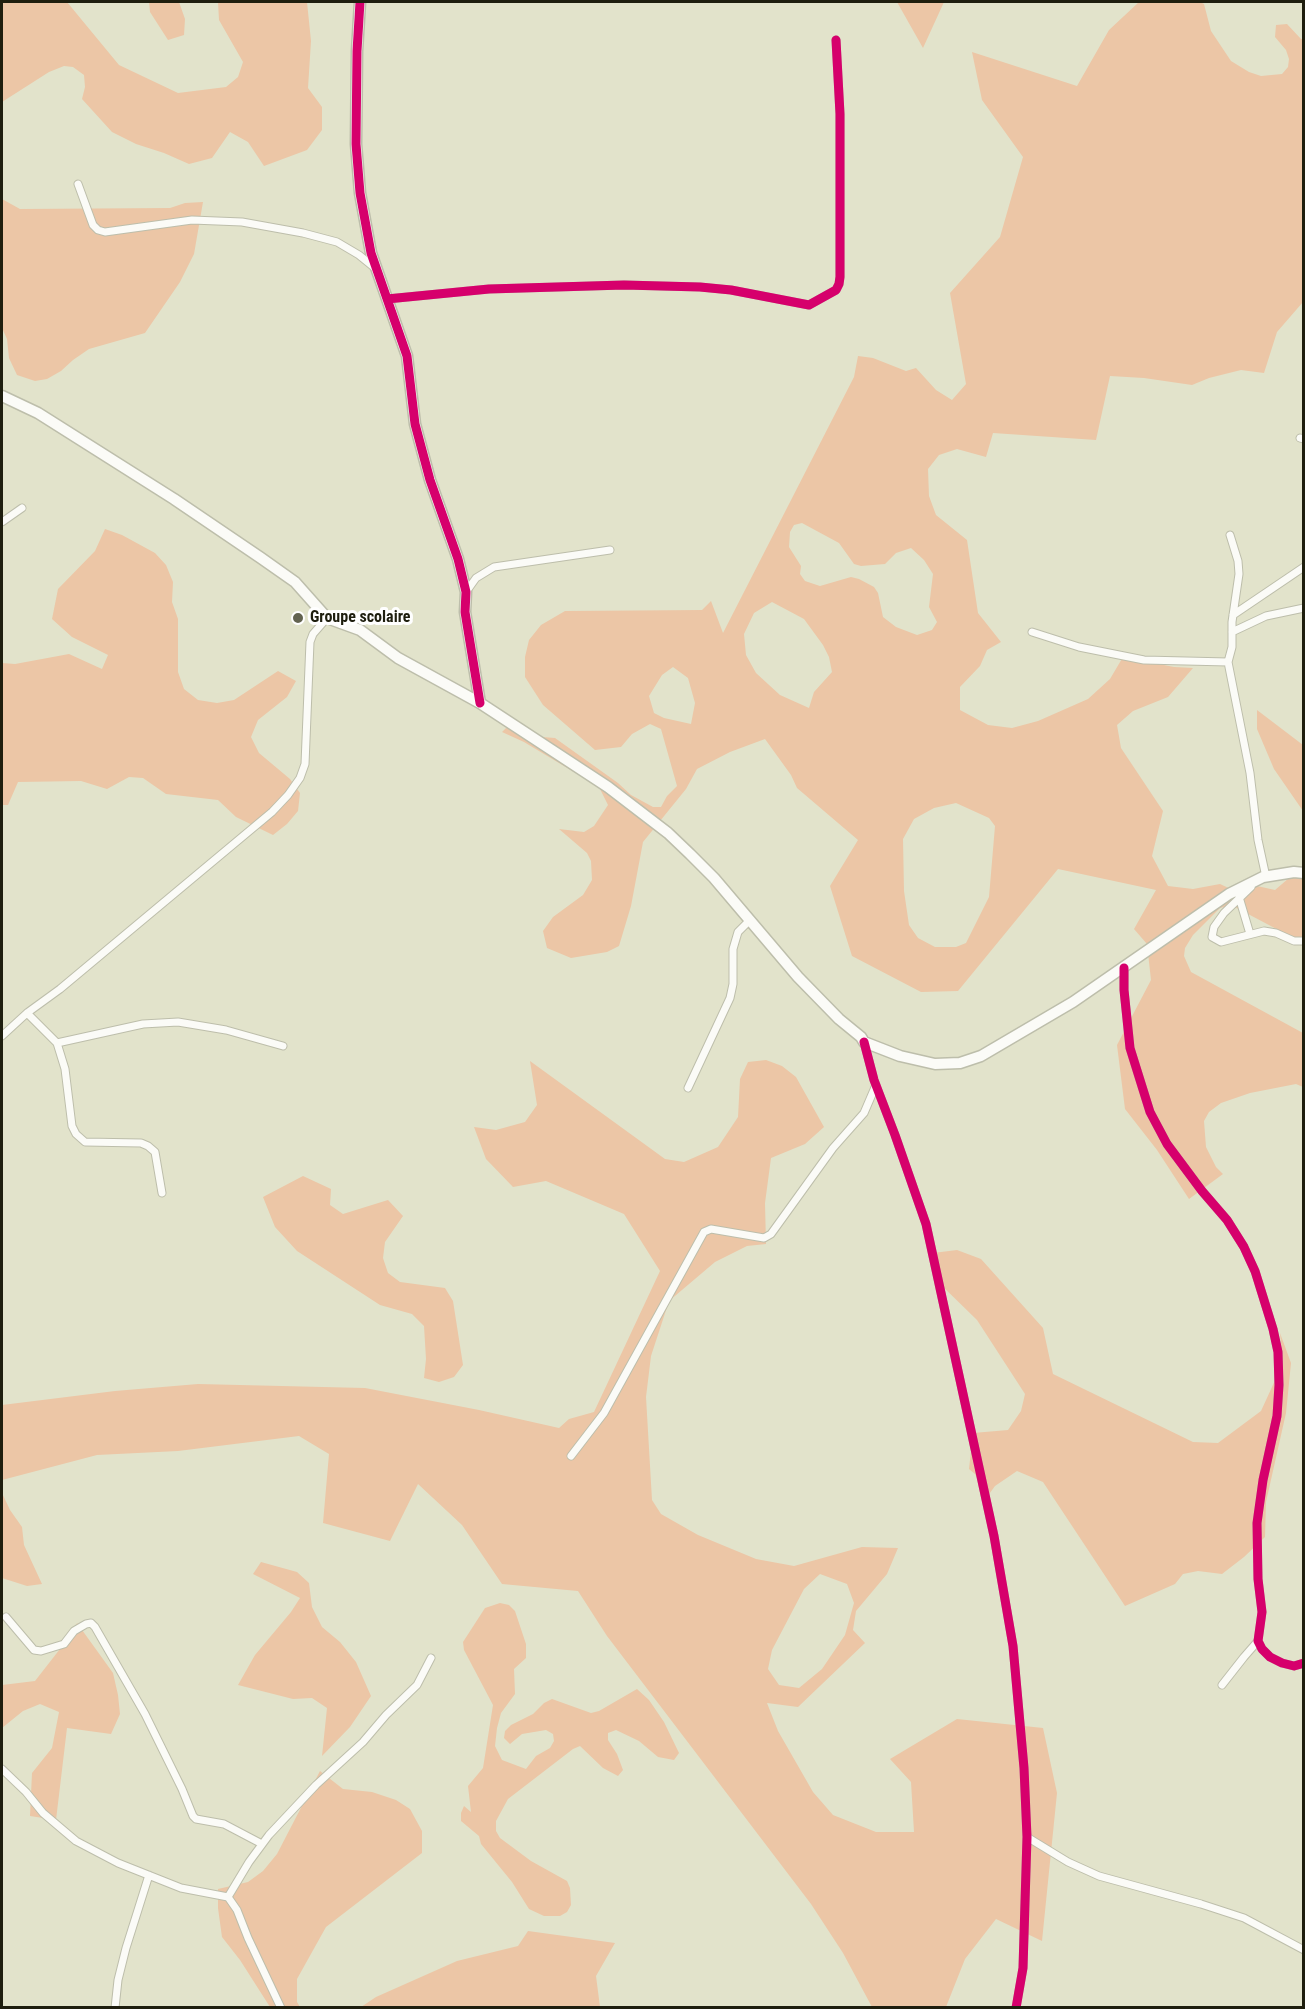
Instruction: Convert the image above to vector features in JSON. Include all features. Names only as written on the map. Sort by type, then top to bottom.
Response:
[{"type":"main road","points":[[360,2],[356,144],[360,193],[372,253],[407,356],[416,424],[427,469],[458,559],[465,592],[465,612],[480,703]]},
{"type":"main road","points":[[2,396],[38,413],[174,499],[295,582],[327,618],[360,630],[398,658],[480,703],[528,736],[579,766],[668,832],[714,878],[798,977],[838,1019],[864,1042],[917,1061],[935,1064],[960,1063],[988,1052],[1073,1002],[1229,894],[1265,877],[1294,872],[1304,873]]},
{"type":"street","points":[[387,299],[489,288],[624,285],[731,290],[808,305],[836,290],[840,277],[840,114],[836,40]]},
{"type":"street","points":[[78,184],[93,225],[98,230],[105,232],[192,220],[242,222],[303,233],[337,242],[359,255],[379,272]]},
{"type":"street","points":[[2,522],[22,508]]},
{"type":"street","points":[[1230,535],[1238,561],[1239,574],[1233,615],[1232,647],[1228,663],[1248,764],[1265,877],[1239,897],[1211,933],[1212,937],[1221,942],[1264,931],[1276,933],[1294,941],[1304,941]]},
{"type":"street","points":[[465,592],[476,578],[494,567],[610,550]]},
{"type":"street","points":[[1233,615],[1304,567]]},
{"type":"street","points":[[1232,632],[1266,616],[1304,608]]},
{"type":"street","points":[[2,1036],[27,1013],[60,989],[185,886],[272,812],[288,795],[300,778],[305,764],[310,642],[313,634],[327,618]]},
{"type":"street","points":[[1032,632],[1079,647],[1144,660],[1228,663]]},
{"type":"street","points":[[1239,897],[1250,934]]},
{"type":"street","points":[[688,1088],[730,998],[733,984],[733,949],[738,932],[750,920]]},
{"type":"street","points":[[1124,968],[1128,1036],[1135,1068],[1150,1112],[1167,1144],[1227,1220],[1244,1247],[1255,1271],[1278,1352],[1277,1416],[1263,1480],[1257,1523],[1258,1579],[1263,1612],[1258,1641],[1222,1685]]},
{"type":"street","points":[[27,1013],[57,1043],[65,1069],[72,1126],[76,1134],[85,1142],[141,1143],[148,1146],[155,1152],[162,1193]]},
{"type":"street","points":[[57,1043],[143,1024],[178,1022],[226,1030],[283,1046]]},
{"type":"street","points":[[864,1042],[876,1085],[926,1224],[994,1536],[1013,1646],[1028,1837],[1023,1968],[1016,2007]]},
{"type":"street","points":[[571,1456],[604,1413],[704,1232],[711,1229],[764,1238],[771,1234],[833,1148],[864,1113],[876,1085]]},
{"type":"street","points":[[6,1617],[34,1650],[41,1651],[64,1644],[74,1631],[91,1623],[145,1714],[196,1820],[224,1824],[262,1844]]},
{"type":"street","points":[[1258,1641],[1270,1657],[1282,1664],[1294,1666],[1304,1663]]},
{"type":"street","points":[[228,1897],[262,1844],[316,1785],[363,1742],[386,1714],[417,1685],[431,1658]]},
{"type":"street","points":[[2,1769],[26,1792],[43,1813],[76,1841],[109,1858],[181,1888],[228,1897],[237,1910],[281,2007]]},
{"type":"street","points":[[1028,1837],[1068,1862],[1099,1875],[1244,1918],[1304,1950]]},
{"type":"street","points":[[115,2007],[123,1959],[149,1875]]},
{"type":"shaded area","points":[[2,2],[67,2],[119,65],[178,93],[226,87],[238,77],[243,62],[219,20],[218,2],[307,2],[311,41],[308,88],[322,107],[322,130],[307,150],[264,166],[248,142],[230,132],[212,158],[189,164],[136,144],[112,132],[82,99],[85,87],[84,75],[73,67],[64,66],[49,72],[2,102]]},
{"type":"shaded area","points":[[149,2],[179,2],[185,19],[184,35],[168,40],[150,12]]},
{"type":"shaded area","points":[[897,2],[944,2],[923,48]]},
{"type":"shaded area","points":[[1139,2],[1200,2],[1204,4],[1211,31],[1231,61],[1261,76],[1282,74],[1288,67],[1289,59],[1286,50],[1275,37],[1276,25],[1287,24],[1303,39],[1303,302],[1277,332],[1264,373],[1241,370],[1192,385],[1110,376],[1096,440],[993,433],[986,457],[957,449],[939,455],[928,469],[929,496],[936,515],[967,540],[978,613],[1001,642],[987,650],[980,666],[960,687],[960,710],[988,725],[1012,728],[1038,721],[1088,699],[1110,679],[1123,657],[1174,667],[1193,668],[1168,697],[1133,711],[1117,725],[1121,748],[1163,811],[1152,856],[1168,886],[1193,889],[1220,884],[1237,892],[1257,886],[1275,890],[1303,866],[1303,943],[1231,905],[1220,908],[1193,935],[1185,948],[1184,956],[1191,972],[1303,1033],[1303,1087],[1296,1084],[1250,1093],[1221,1103],[1209,1112],[1204,1121],[1206,1147],[1216,1167],[1223,1174],[1189,1199],[1157,1150],[1125,1109],[1117,1045],[1151,980],[1147,944],[1134,929],[1156,890],[1058,869],[958,991],[921,992],[852,956],[830,886],[858,840],[797,788],[791,775],[765,739],[730,752],[697,769],[686,789],[643,842],[631,906],[619,946],[607,952],[571,958],[547,948],[543,931],[553,917],[583,895],[592,880],[591,861],[587,853],[559,829],[584,832],[594,826],[608,805],[599,787],[524,742],[502,732],[508,726],[529,736],[555,738],[618,783],[631,795],[653,807],[661,807],[667,796],[677,786],[661,729],[650,724],[632,734],[621,747],[595,750],[543,705],[525,677],[525,657],[529,640],[541,625],[565,611],[702,610],[711,601],[723,633],[854,377],[858,356],[873,358],[906,371],[916,368],[936,390],[952,400],[966,384],[950,293],[1000,237],[1023,157],[982,100],[972,52],[1077,86],[1109,30]],"holes":[[[802,523],[839,543],[854,564],[861,566],[885,564],[896,553],[911,548],[924,560],[933,574],[929,607],[937,622],[932,630],[917,635],[896,627],[883,617],[878,593],[874,587],[859,579],[851,577],[820,586],[805,581],[800,574],[801,566],[789,547],[790,532],[794,525]],[[772,602],[804,619],[823,645],[829,657],[832,672],[814,692],[809,708],[780,695],[756,673],[746,655],[744,634],[754,613]],[[673,667],[688,678],[695,703],[691,724],[664,718],[654,713],[649,696],[662,675]],[[956,803],[989,818],[995,826],[989,897],[966,943],[956,947],[935,947],[918,938],[909,925],[904,891],[903,839],[914,819],[934,808]]]},
{"type":"shaded area","points":[[2,199],[20,209],[170,208],[185,203],[203,202],[194,254],[180,282],[145,333],[89,349],[61,371],[47,379],[35,381],[17,375],[9,358],[7,339],[2,328]]},
{"type":"shaded area","points":[[105,529],[122,535],[155,553],[166,565],[173,582],[172,602],[178,619],[178,672],[184,689],[198,700],[217,703],[234,700],[278,671],[296,681],[287,697],[258,720],[251,737],[259,753],[290,779],[300,793],[298,811],[273,835],[236,817],[218,800],[166,794],[143,778],[129,777],[107,789],[81,781],[18,782],[8,805],[2,805],[2,663],[15,664],[69,654],[102,669],[108,655],[72,637],[52,619],[58,589],[95,551]]},
{"type":"shaded area","points":[[1257,710],[1303,745],[1303,811],[1274,769],[1257,729]]},
{"type":"shaded area","points":[[766,1060],[782,1066],[796,1077],[824,1127],[805,1144],[771,1158],[765,1203],[766,1244],[747,1246],[715,1262],[669,1301],[651,1356],[646,1397],[652,1500],[661,1514],[698,1535],[756,1559],[794,1566],[862,1547],[898,1548],[887,1574],[856,1611],[853,1630],[865,1643],[798,1707],[767,1703],[778,1731],[813,1792],[833,1815],[876,1832],[914,1832],[911,1782],[890,1759],[957,1719],[1043,1728],[1057,1793],[1042,1941],[996,1919],[965,1959],[946,2007],[872,2007],[843,1953],[811,1904],[607,1636],[578,1591],[502,1584],[462,1525],[418,1484],[390,1541],[323,1523],[329,1454],[299,1436],[178,1451],[97,1455],[2,1480],[2,1405],[115,1391],[198,1384],[365,1388],[559,1428],[569,1419],[594,1412],[660,1271],[624,1214],[546,1181],[513,1187],[486,1159],[474,1127],[496,1130],[525,1122],[537,1105],[530,1061],[665,1159],[684,1162],[718,1147],[738,1117],[740,1079],[748,1062]],"holes":[[[820,1574],[847,1584],[854,1603],[845,1635],[822,1669],[799,1688],[779,1685],[768,1669],[772,1650],[804,1589]]]},
{"type":"shaded area","points":[[303,1176],[331,1189],[330,1205],[343,1214],[388,1200],[403,1216],[385,1242],[383,1258],[388,1273],[400,1282],[445,1288],[453,1301],[463,1365],[454,1377],[439,1382],[424,1378],[426,1359],[424,1326],[412,1314],[380,1305],[297,1251],[275,1227],[263,1197]]},
{"type":"shaded area","points":[[957,1250],[981,1259],[1043,1328],[1053,1374],[1193,1442],[1218,1443],[1261,1411],[1283,1363],[1280,1333],[1291,1363],[1286,1413],[1266,1502],[1265,1537],[1222,1574],[1198,1571],[1183,1574],[1175,1584],[1125,1606],[1043,1482],[1017,1471],[995,1486],[987,1497],[975,1474],[969,1469],[973,1433],[1008,1430],[1021,1411],[1025,1394],[977,1320],[936,1280],[933,1253]]},
{"type":"shaded area","points":[[2,1493],[22,1527],[24,1545],[42,1584],[27,1586],[2,1578]]},
{"type":"shaded area","points":[[261,1562],[297,1572],[309,1583],[312,1607],[322,1627],[340,1642],[356,1662],[371,1696],[350,1727],[322,1756],[327,1708],[312,1698],[293,1699],[238,1685],[255,1655],[300,1598],[253,1574]]},
{"type":"shaded area","points":[[500,1603],[509,1605],[515,1611],[526,1644],[526,1658],[514,1669],[515,1694],[501,1713],[497,1728],[495,1746],[502,1760],[526,1769],[536,1756],[550,1748],[554,1741],[553,1734],[546,1730],[522,1734],[510,1744],[504,1738],[505,1731],[511,1725],[533,1714],[544,1703],[552,1699],[591,1713],[599,1711],[637,1689],[649,1700],[664,1722],[679,1753],[674,1760],[658,1757],[639,1741],[616,1730],[608,1733],[608,1740],[623,1770],[618,1776],[603,1768],[580,1746],[508,1799],[496,1821],[496,1831],[500,1838],[531,1861],[567,1881],[570,1888],[571,1905],[567,1912],[560,1916],[544,1916],[529,1909],[512,1882],[481,1844],[479,1836],[461,1821],[464,1806],[471,1812],[468,1786],[483,1768],[493,1705],[464,1650],[463,1642],[485,1608]]},
{"type":"shaded area","points":[[77,1623],[113,1673],[120,1714],[111,1734],[67,1728],[56,1820],[30,1816],[32,1773],[52,1748],[59,1712],[40,1704],[23,1711],[2,1728],[2,1685],[35,1681],[74,1631]]},
{"type":"shaded area","points":[[320,1771],[343,1789],[372,1792],[396,1800],[410,1809],[422,1831],[422,1853],[326,1927],[297,1979],[297,2002],[300,2007],[270,2007],[240,1960],[222,1937],[218,1889],[248,1882],[263,1871],[277,1854]]},
{"type":"shaded area","points":[[528,1931],[615,1943],[596,1976],[600,2007],[361,2007],[376,1997],[457,1961],[518,1946]]},
{"type":"cycle path","points":[[360,2],[356,144],[360,193],[371,253],[407,356],[415,424],[430,480],[458,559],[466,592],[465,612],[480,703]]},
{"type":"cycle path","points":[[387,299],[489,289],[624,285],[731,290],[809,305],[836,290],[840,277],[840,114],[836,40]]},
{"type":"cycle path","points":[[1124,968],[1130,1048],[1150,1112],[1167,1144],[1227,1220],[1244,1247],[1255,1271],[1273,1329],[1278,1352],[1279,1385],[1277,1416],[1263,1480],[1257,1523],[1258,1579],[1262,1612],[1258,1641],[1270,1657],[1282,1663],[1294,1666],[1304,1663]]},
{"type":"cycle path","points":[[864,1042],[874,1080],[926,1224],[994,1536],[1013,1646],[1024,1768],[1027,1837],[1023,1968],[1016,2008]]},
{"type":"place","name":"Groupe scolaire","points":[[298,618]]}]
